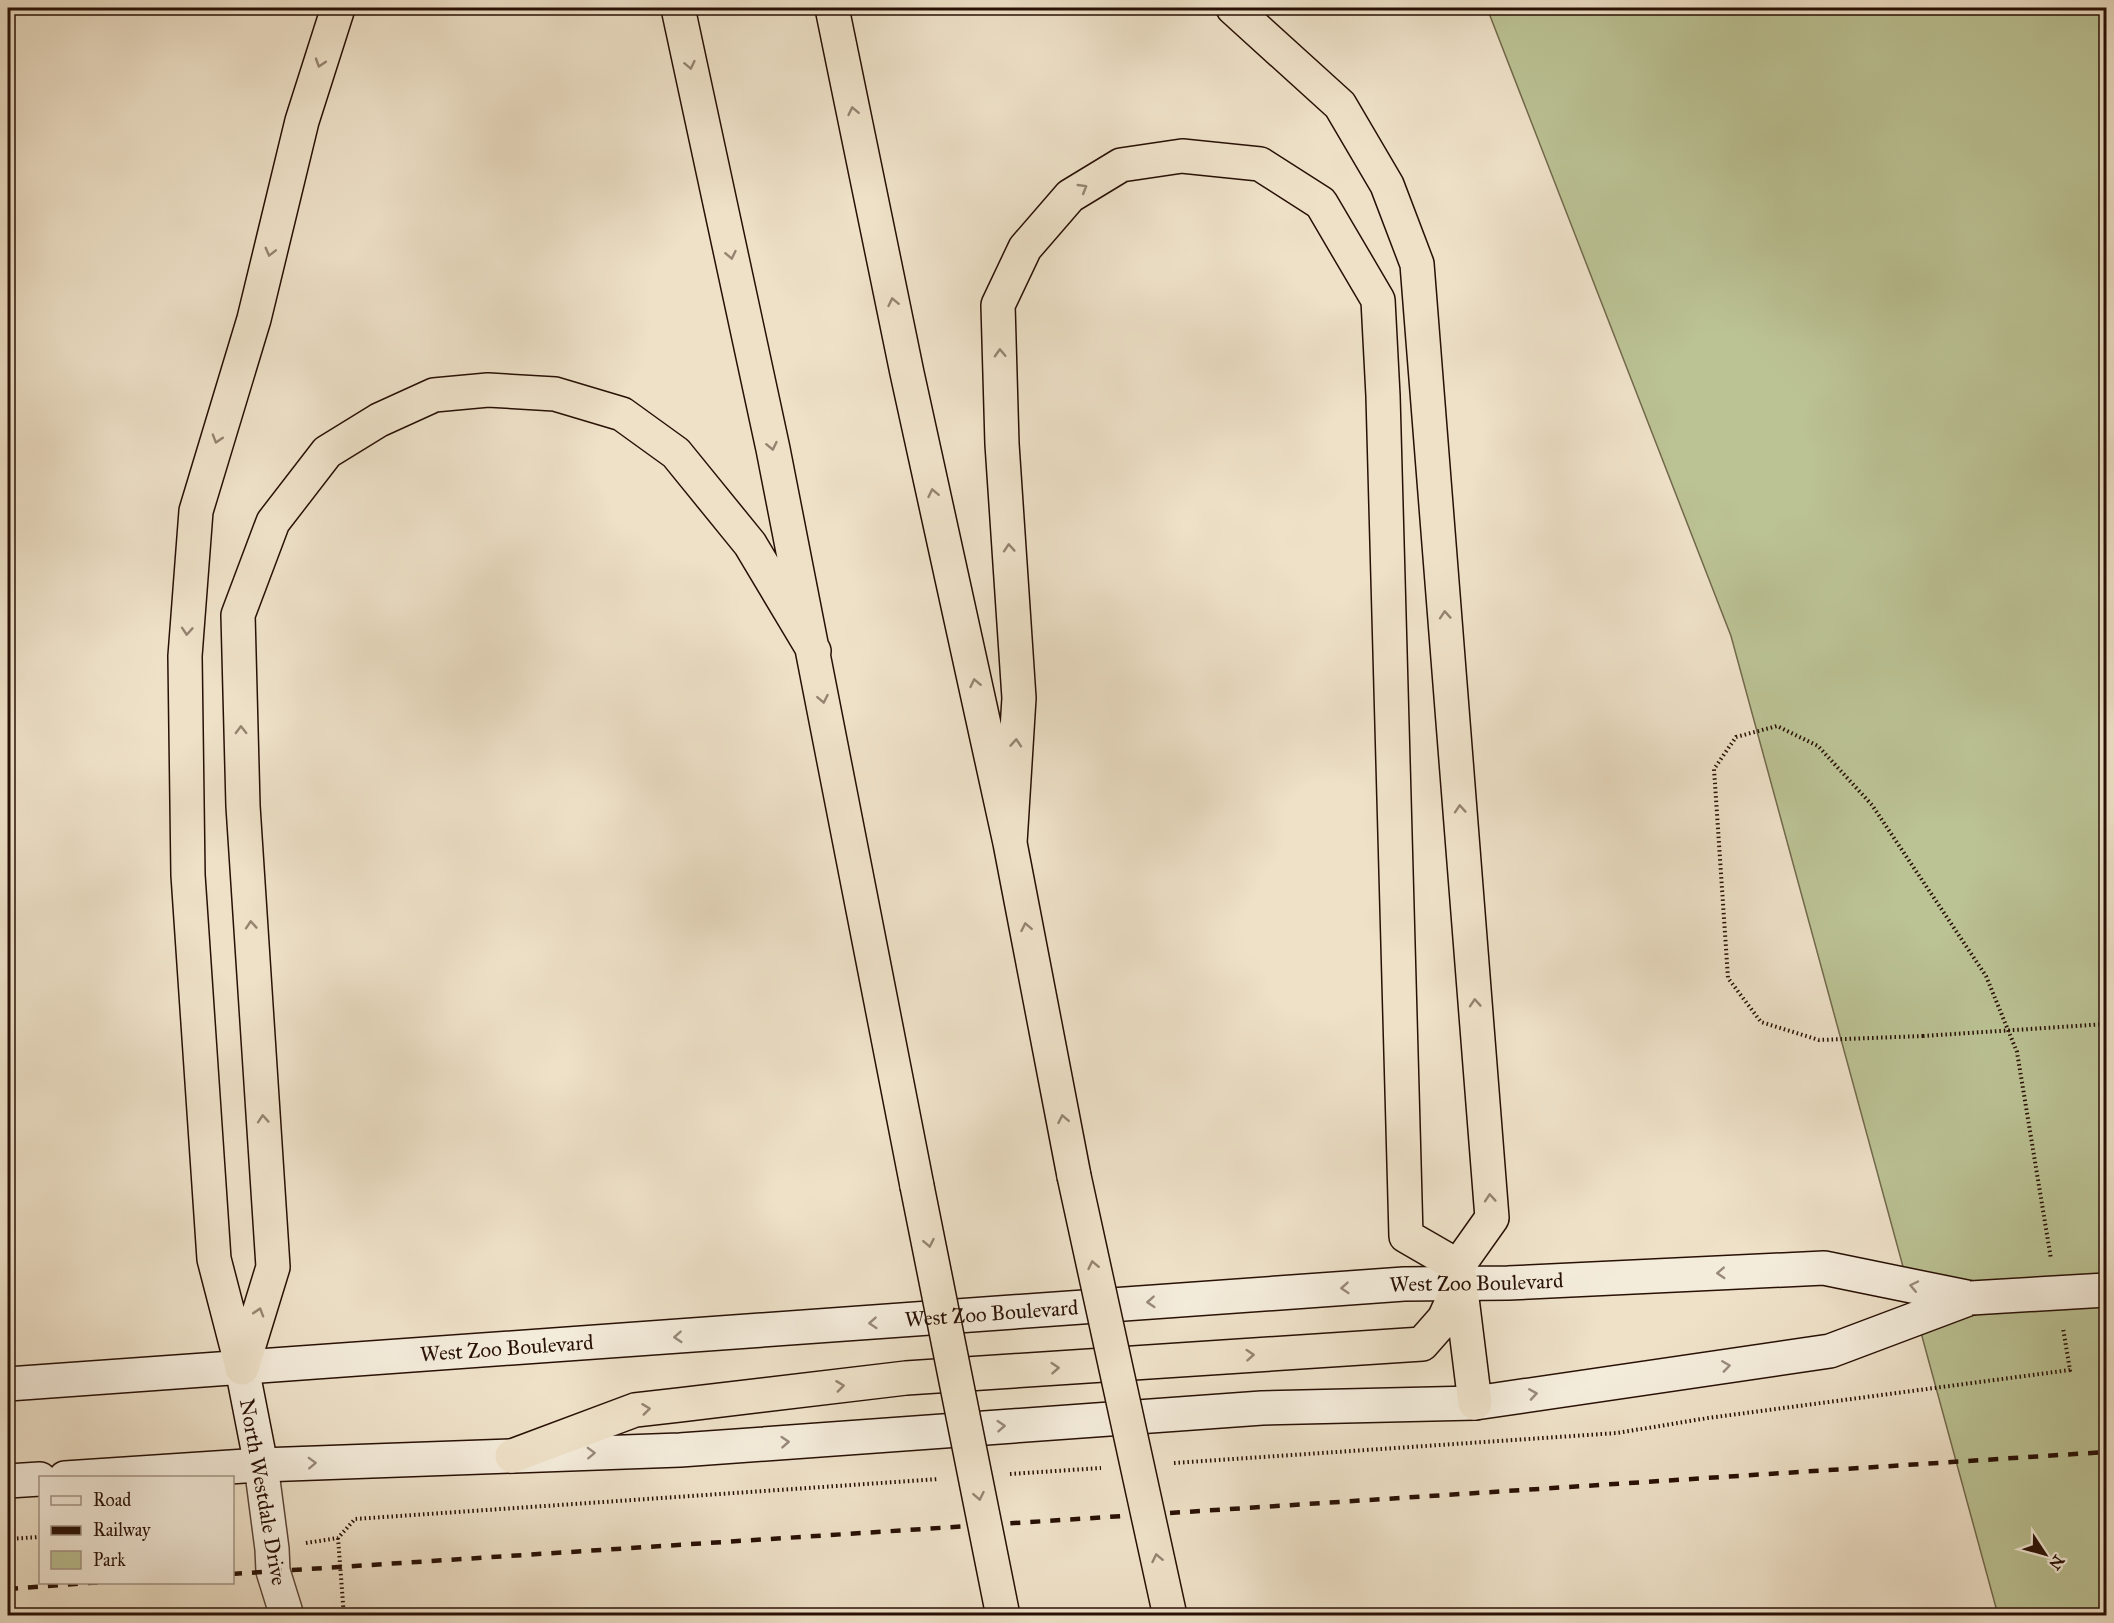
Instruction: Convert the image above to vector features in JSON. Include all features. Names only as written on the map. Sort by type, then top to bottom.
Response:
[{"type":"highway","points":[[242,1368],[214,1259],[188,875],[185,656],[196,511],[254,319],[302,122],[338,8]]},
{"type":"highway","points":[[678,8],[814,651],[1003,1616]]},
{"type":"highway","points":[[832,8],[907,373],[1010,843],[1074,1176],[1170,1616]]},
{"type":"highway","points":[[512,1456],[635,1410],[906,1378],[1422,1344],[1444,1319],[1459,1275],[1492,1218],[1417,264],[1387,185],[1340,105],[1233,8]]},
{"type":"highway","points":[[1010,843],[1019,698],[1002,444],[998,305],[1025,248],[1070,196],[1121,165],[1182,156],[1260,164],[1321,203],[1378,300],[1383,396],[1406,1236],[1459,1275],[1475,1402]]},
{"type":"highway","points":[[242,1368],[273,1267],[243,806],[238,615],[273,522],[327,452],[379,420],[434,395],[488,390],[555,394],[622,414],[676,453],[750,544],[814,651]]},
{"type":"main road","name":"West Zoo Boulevard","points":[[8,1384],[1392,1285],[1459,1275],[1824,1268],[1971,1298],[2106,1290]]},
{"type":"main road","name":"West Zoo Boulevard","points":[[95,1476],[261,1465],[680,1450],[1262,1408],[1475,1402],[1830,1351],[1971,1298]]},
{"type":"main road","name":"North Westdale Drive","points":[[242,1368],[261,1465],[273,1571],[287,1616]]},
{"type":"main road","points":[[8,1481],[39,1479]]},
{"type":"path","points":[[1923,1036],[2106,1024]]},
{"type":"path","points":[[8,1539],[39,1537]]},
{"type":"path","points":[[338,1538],[344,1616]]},
{"type":"green space","points":[[1487,8],[2106,8],[2106,1615],[1998,1615],[1731,636]]},
{"type":"railway","points":[[234,1574],[2106,1452]]},
{"type":"railway","points":[[8,1589],[76,1584]]}]
